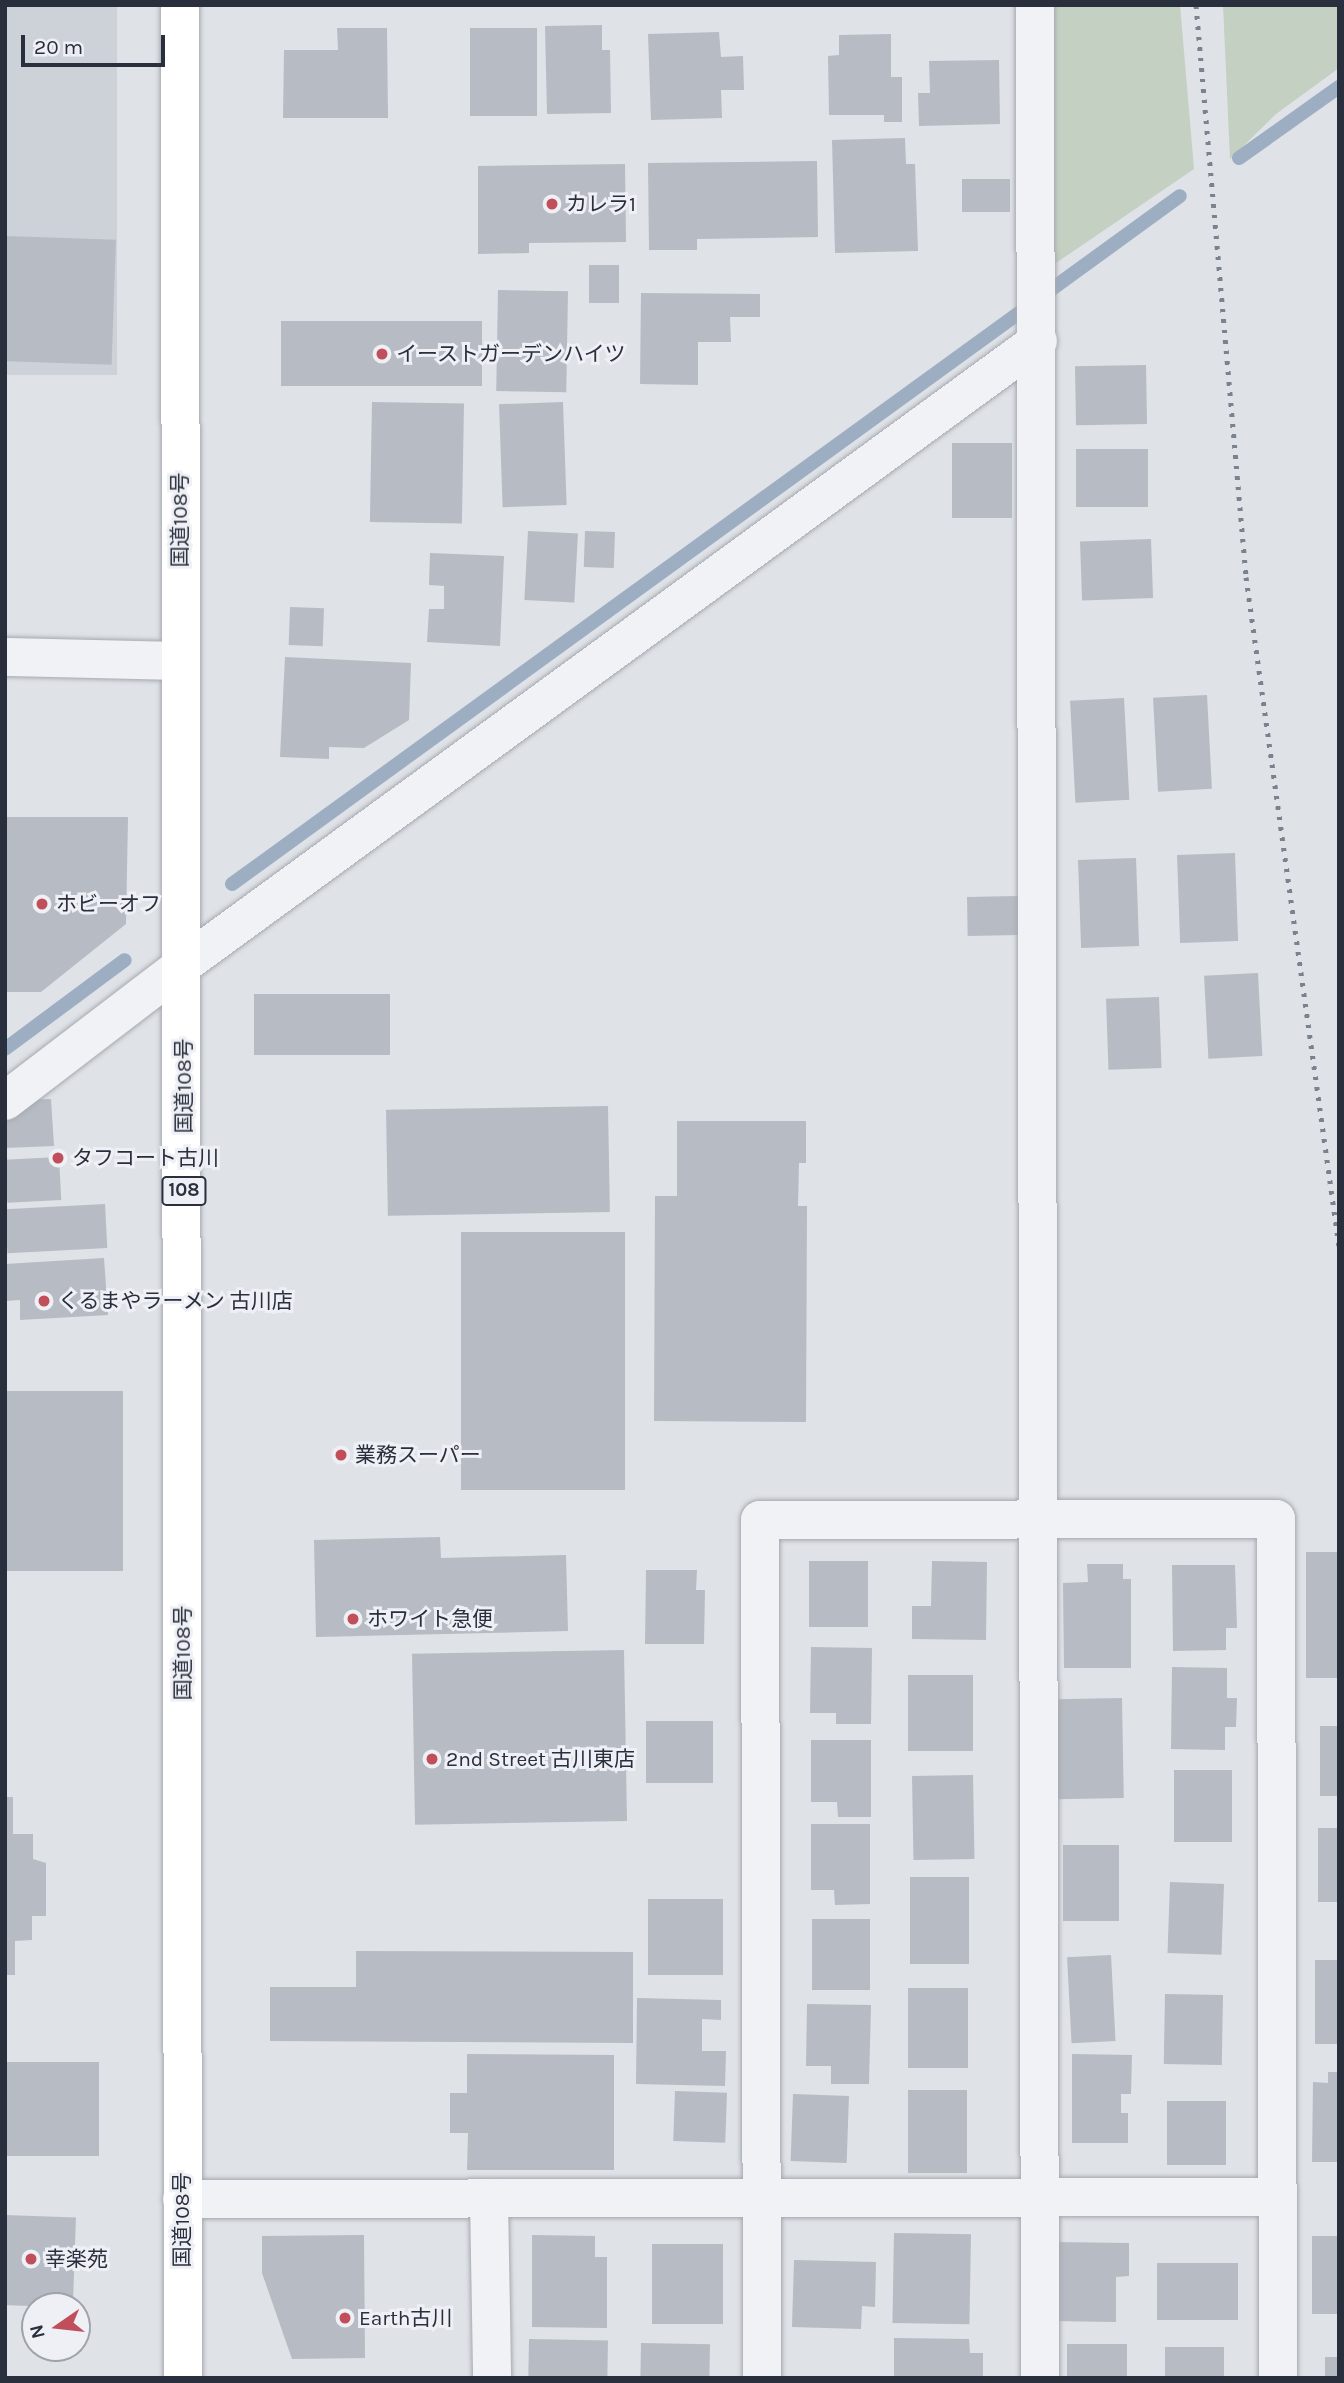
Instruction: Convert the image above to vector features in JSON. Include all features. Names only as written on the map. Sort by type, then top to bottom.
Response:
[{"type":"highway","name":"国道108号","points":[[180,5],[180,661],[184,964],[183,2378]]},
{"type":"street","points":[[1035,5],[1040,2378]]},
{"type":"street","points":[[5,1101],[184,964],[1037,327]]},
{"type":"street","points":[[5,657],[180,661]]},
{"type":"street","points":[[762,2378],[760,1520],[1276,1519],[1278,2378]]},
{"type":"street","points":[[182,2199],[1277,2197]]},
{"type":"street","points":[[489,2199],[492,2378]]},
{"type":"shaded area","points":[[5,5],[117,5],[117,375],[5,375]]},
{"type":"green space","points":[[1053,5],[1180,5],[1194,169],[1053,265]]},
{"type":"green space","points":[[1223,5],[1339,5],[1339,68],[1276,114],[1230,159]]},
{"type":"building","points":[[602,25],[602,50],[610,50],[611,113],[547,114],[545,26]]},
{"type":"building","points":[[337,28],[387,28],[388,118],[283,118],[284,50],[338,50]]},
{"type":"building","points":[[470,28],[537,28],[537,116],[470,116]]},
{"type":"building","points":[[719,32],[721,57],[743,56],[744,90],[721,90],[722,118],[651,120],[648,34]]},
{"type":"building","points":[[891,34],[891,77],[902,77],[902,122],[884,122],[884,115],[829,115],[828,56],[839,55],[839,35]]},
{"type":"building","points":[[999,60],[1000,124],[919,126],[918,93],[930,93],[929,61]]},
{"type":"building","points":[[905,138],[906,164],[915,164],[918,251],[835,253],[832,140]]},
{"type":"building","points":[[817,161],[818,237],[697,239],[697,250],[649,250],[648,163]]},
{"type":"building","name":"カレラ1","points":[[625,164],[626,242],[529,243],[529,253],[478,254],[478,166]]},
{"type":"building","points":[[962,179],[1010,179],[1010,212],[962,212]]},
{"type":"building","points":[[5,236],[116,240],[112,365],[5,361]]},
{"type":"building","points":[[589,265],[619,265],[619,303],[589,303]]},
{"type":"building","points":[[498,290],[568,291],[566,392],[496,391]]},
{"type":"building","points":[[641,293],[760,294],[760,317],[730,317],[731,342],[698,342],[698,385],[640,384]]},
{"type":"building","name":"イーストガーデンハイツ","points":[[281,321],[482,321],[482,386],[281,386]]},
{"type":"building","points":[[1146,365],[1147,424],[1076,425],[1075,366]]},
{"type":"building","points":[[372,402],[464,404],[462,524],[370,522]]},
{"type":"building","points":[[563,402],[567,505],[503,507],[499,404]]},
{"type":"building","points":[[952,443],[1012,443],[1012,518],[952,518]]},
{"type":"building","points":[[1076,449],[1148,449],[1148,507],[1076,507]]},
{"type":"building","points":[[528,531],[578,534],[574,603],[524,600]]},
{"type":"building","points":[[585,531],[615,532],[614,568],[584,567]]},
{"type":"building","points":[[1151,539],[1153,598],[1082,600],[1080,541]]},
{"type":"building","points":[[430,553],[504,556],[500,646],[427,642],[429,609],[444,609],[444,586],[429,585]]},
{"type":"building","points":[[290,607],[324,608],[323,646],[289,645]]},
{"type":"building","points":[[285,657],[411,663],[409,720],[364,748],[329,747],[329,759],[280,757]]},
{"type":"building","points":[[1207,695],[1212,789],[1158,792],[1153,698]]},
{"type":"building","points":[[1124,698],[1129,800],[1075,803],[1070,701]]},
{"type":"building","points":[[5,817],[128,817],[126,924],[41,992],[5,992]]},
{"type":"building","points":[[1235,853],[1238,941],[1180,943],[1177,855]]},
{"type":"building","points":[[1136,858],[1139,946],[1081,948],[1078,860]]},
{"type":"building","points":[[1021,896],[1022,935],[968,936],[967,897]]},
{"type":"building","points":[[1258,973],[1262,1056],[1208,1059],[1204,976]]},
{"type":"building","points":[[254,994],[390,994],[390,1055],[254,1055]]},
{"type":"building","points":[[1159,997],[1161,1068],[1109,1070],[1106,999]]},
{"type":"building","points":[[51,1099],[54,1146],[5,1148],[5,1113],[21,1100]]},
{"type":"building","points":[[608,1106],[610,1212],[388,1216],[386,1110]]},
{"type":"building","points":[[677,1121],[806,1121],[806,1163],[799,1163],[798,1206],[807,1206],[806,1422],[654,1421],[655,1196],[677,1196]]},
{"type":"building","points":[[59,1157],[61,1200],[7,1203],[5,1160]]},
{"type":"building","points":[[105,1204],[107,1248],[7,1253],[5,1209]]},
{"type":"building","points":[[461,1232],[625,1232],[625,1490],[461,1490]]},
{"type":"building","points":[[104,1258],[108,1315],[20,1320],[20,1300],[5,1301],[5,1264]]},
{"type":"building","points":[[5,1391],[123,1391],[123,1571],[5,1571]]},
{"type":"building","points":[[440,1537],[441,1558],[566,1555],[568,1631],[316,1637],[314,1540]]},
{"type":"building","points":[[1306,1552],[1339,1552],[1339,1678],[1306,1678]]},
{"type":"building","points":[[809,1561],[868,1561],[868,1627],[809,1627]]},
{"type":"building","points":[[932,1561],[987,1562],[986,1640],[912,1639],[912,1606],[931,1606]]},
{"type":"building","points":[[1087,1564],[1123,1564],[1123,1579],[1131,1579],[1131,1668],[1064,1668],[1063,1583],[1088,1582]]},
{"type":"building","points":[[1172,1565],[1235,1565],[1237,1628],[1226,1628],[1226,1650],[1173,1651]]},
{"type":"building","points":[[646,1570],[697,1570],[696,1590],[705,1590],[704,1644],[645,1644]]},
{"type":"building","points":[[811,1647],[872,1648],[871,1724],[836,1724],[836,1713],[810,1713]]},
{"type":"building","points":[[624,1650],[627,1821],[415,1825],[412,1654]]},
{"type":"building","points":[[1172,1667],[1227,1668],[1227,1698],[1237,1698],[1236,1727],[1225,1727],[1225,1750],[1171,1749]]},
{"type":"building","points":[[908,1675],[973,1675],[973,1751],[908,1751]]},
{"type":"building","points":[[1122,1698],[1124,1798],[1058,1799],[1056,1699]]},
{"type":"building","points":[[646,1721],[713,1721],[713,1783],[646,1783]]},
{"type":"building","points":[[1320,1726],[1339,1726],[1339,1796],[1320,1796]]},
{"type":"building","points":[[811,1740],[871,1740],[871,1817],[838,1817],[837,1802],[811,1802]]},
{"type":"building","points":[[1174,1770],[1232,1770],[1232,1842],[1174,1842]]},
{"type":"building","points":[[973,1775],[974,1859],[913,1860],[912,1776]]},
{"type":"building","points":[[5,1797],[13,1797],[13,1834],[33,1834],[33,1859],[46,1863],[46,1916],[32,1916],[32,1940],[15,1941],[15,1975],[5,1975]]},
{"type":"building","points":[[811,1824],[870,1824],[870,1904],[835,1905],[834,1890],[811,1890]]},
{"type":"building","points":[[1318,1828],[1339,1828],[1339,1902],[1318,1902]]},
{"type":"building","points":[[1063,1845],[1119,1845],[1119,1921],[1063,1921]]},
{"type":"building","points":[[910,1877],[969,1877],[969,1964],[910,1964]]},
{"type":"building","points":[[1170,1882],[1224,1884],[1221,1955],[1168,1953]]},
{"type":"building","points":[[648,1899],[723,1899],[723,1975],[648,1975]]},
{"type":"building","points":[[812,1919],[870,1919],[870,1990],[812,1990]]},
{"type":"building","points":[[356,1951],[633,1952],[633,2043],[270,2041],[270,1987],[356,1987]]},
{"type":"building","points":[[1111,1955],[1116,2041],[1072,2043],[1067,1957]]},
{"type":"building","points":[[1315,1960],[1339,1960],[1339,2044],[1315,2044]]},
{"type":"building","points":[[908,1988],[968,1988],[968,2068],[908,2068]]},
{"type":"building","points":[[1165,1994],[1223,1995],[1222,2065],[1164,2064]]},
{"type":"building","points":[[637,1998],[721,2000],[721,2020],[702,2019],[702,2051],[726,2051],[725,2086],[636,2084]]},
{"type":"building","points":[[807,2004],[871,2005],[869,2084],[831,2084],[831,2066],[806,2066]]},
{"type":"building","points":[[467,2054],[614,2055],[614,2170],[467,2170],[468,2133],[450,2133],[450,2093],[467,2093]]},
{"type":"building","points":[[1072,2054],[1132,2055],[1131,2094],[1121,2094],[1121,2113],[1128,2113],[1128,2143],[1072,2143]]},
{"type":"building","points":[[5,2062],[99,2062],[99,2156],[5,2156]]},
{"type":"building","points":[[1328,2072],[1339,2072],[1339,2162],[1312,2162],[1313,2082],[1328,2083]]},
{"type":"building","points":[[908,2090],[967,2090],[967,2173],[908,2173]]},
{"type":"building","points":[[675,2091],[727,2093],[725,2143],[673,2141]]},
{"type":"building","points":[[793,2094],[849,2096],[847,2163],[791,2161]]},
{"type":"building","points":[[1167,2101],[1226,2101],[1226,2165],[1167,2165]]},
{"type":"building","points":[[5,2215],[76,2217],[73,2292],[21,2292],[21,2306],[5,2305]]},
{"type":"building","points":[[894,2233],[971,2234],[969,2324],[892,2323]]},
{"type":"building","points":[[364,2235],[365,2358],[292,2359],[262,2273],[262,2236]]},
{"type":"building","points":[[532,2235],[595,2236],[595,2257],[607,2257],[607,2328],[532,2327]]},
{"type":"building","points":[[1312,2236],[1339,2236],[1339,2314],[1312,2314]]},
{"type":"building","points":[[1052,2242],[1129,2243],[1129,2276],[1116,2277],[1116,2322],[1051,2321]]},
{"type":"building","points":[[652,2244],[723,2244],[723,2324],[652,2324]]},
{"type":"building","points":[[794,2260],[876,2262],[875,2307],[862,2306],[861,2329],[792,2327]]},
{"type":"building","points":[[1157,2263],[1238,2263],[1238,2320],[1157,2320]]},
{"type":"building","points":[[894,2338],[969,2339],[970,2353],[983,2353],[983,2378],[894,2378]]},
{"type":"building","points":[[529,2339],[608,2340],[607,2378],[528,2378]]},
{"type":"building","points":[[641,2343],[710,2344],[709,2378],[640,2378]]},
{"type":"building","points":[[1067,2344],[1127,2344],[1127,2378],[1067,2378]]},
{"type":"building","points":[[1165,2347],[1224,2347],[1224,2378],[1165,2378]]},
{"type":"building","points":[[1325,2357],[1339,2357],[1339,2378],[1325,2378]]},
{"type":"waterway","points":[[1239,158],[1339,87]]},
{"type":"waterway","points":[[232,884],[1180,196]]},
{"type":"waterway","points":[[5,1049],[125,960]]},
{"type":"railway","points":[[1196,5],[1246,577],[1339,1246]]},
{"type":"place","name":"カレラ1","points":[[552,204]]},
{"type":"place","name":"イーストガーデンハイツ","points":[[382,354]]},
{"type":"place","name":"ホビーオフ","points":[[42,904]]},
{"type":"place","name":"タフコート古川","points":[[58,1158]]},
{"type":"place","name":"くるまやラーメン 古川店","points":[[44,1301]]},
{"type":"place","name":"業務スーパー","points":[[341,1455]]},
{"type":"place","name":"ホワイト急便","points":[[353,1619]]},
{"type":"place","name":"2nd Street 古川東店","points":[[432,1759]]},
{"type":"place","name":"幸楽苑","points":[[31,2259]]},
{"type":"place","name":"Earth古川","points":[[345,2318]]}]
